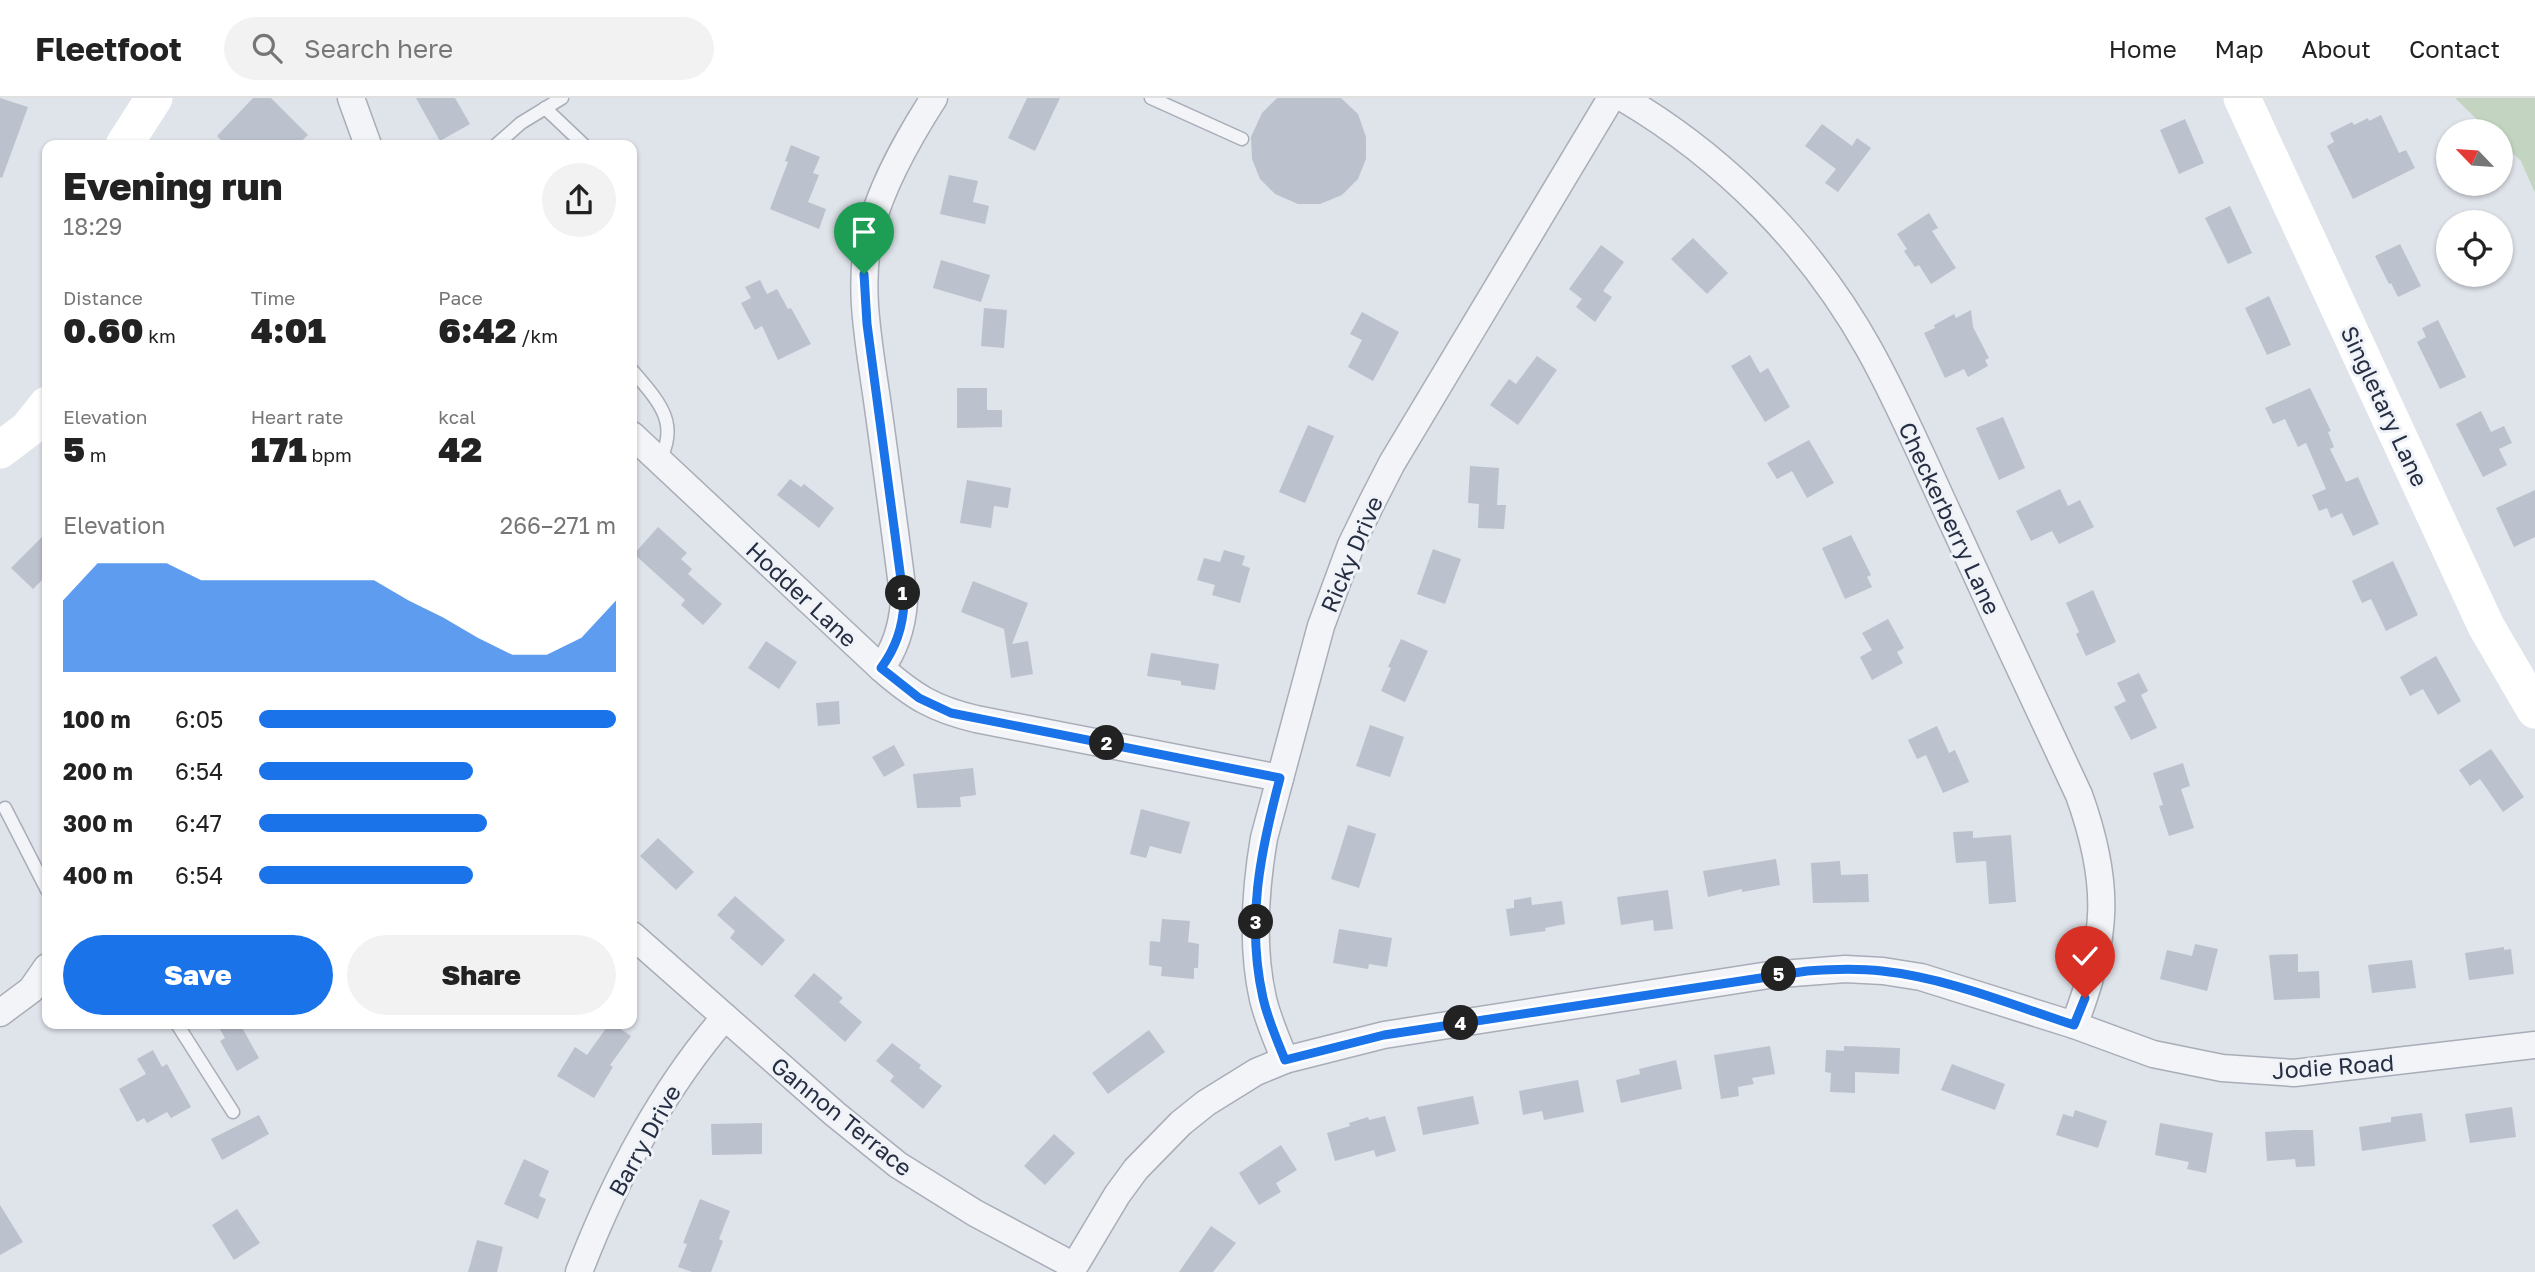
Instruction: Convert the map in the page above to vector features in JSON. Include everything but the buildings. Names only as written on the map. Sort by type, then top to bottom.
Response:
[{"type":"street","points":[[127,140],[154,98]]},
{"type":"street","points":[[351,98],[366,140]]},
{"type":"street","points":[[881,668],[892,655],[899,636],[904,602],[867,324],[864,274],[871,227],[880,203],[902,155],[934,98]]},
{"type":"street","name":"Ricky Drive","points":[[1285,1060],[1264,1000],[1256,939],[1258,870],[1321,626],[1351,545],[1405,441],[1611,98]]},
{"type":"street","name":"Checkerberry Lane","points":[[1623,98],[1686,138],[1720,167],[1791,237],[1846,311],[1888,384],[2079,795],[2089,824],[2101,875],[2102,918],[2093,974],[2074,1025]]},
{"type":"street","name":"Singletary Lane","points":[[2242,98],[2486,626],[2535,710]]},
{"type":"street","points":[[0,450],[28,429],[42,411]]},
{"type":"street","name":"Hodder Lane","points":[[637,440],[881,668],[919,698],[951,713],[1280,778]]},
{"type":"street","name":"Gannon Terrace","points":[[637,939],[898,1165],[1072,1269]]},
{"type":"street","name":"Jodie Road","points":[[1072,1269],[1117,1195],[1157,1146],[1181,1123],[1230,1086],[1256,1072],[1285,1060],[1384,1035],[1769,975],[1845,969],[1882,971],[1921,978],[2074,1025],[2153,1054],[2186,1062],[2257,1072],[2294,1073],[2535,1045]]},
{"type":"street","points":[[0,1013],[31,990],[42,974]]},
{"type":"street","name":"Barry Drive","points":[[579,1272],[616,1186],[634,1152],[689,1061],[725,1017]]},
{"type":"lane","points":[[502,140],[521,123],[562,98]]},
{"type":"lane","points":[[1151,98],[1242,139]]},
{"type":"lane","points":[[545,107],[579,140]]},
{"type":"lane","points":[[637,376],[650,392],[669,428],[667,446],[659,461]]},
{"type":"lane","points":[[5,808],[42,880]]},
{"type":"lane","points":[[180,1029],[233,1112]]},
{"type":"green space","points":[[2455,98],[2535,98],[2535,193],[2521,161],[2513,153],[2513,119],[2477,119]]},
{"type":"route","points":[[864,274],[867,324],[904,602],[899,636],[892,655],[881,668],[919,698],[951,713],[1280,778],[1258,870],[1256,939],[1264,1000],[1285,1060],[1384,1035],[1807,971],[1882,971],[1921,978],[2074,1025],[2085,998]]}]
